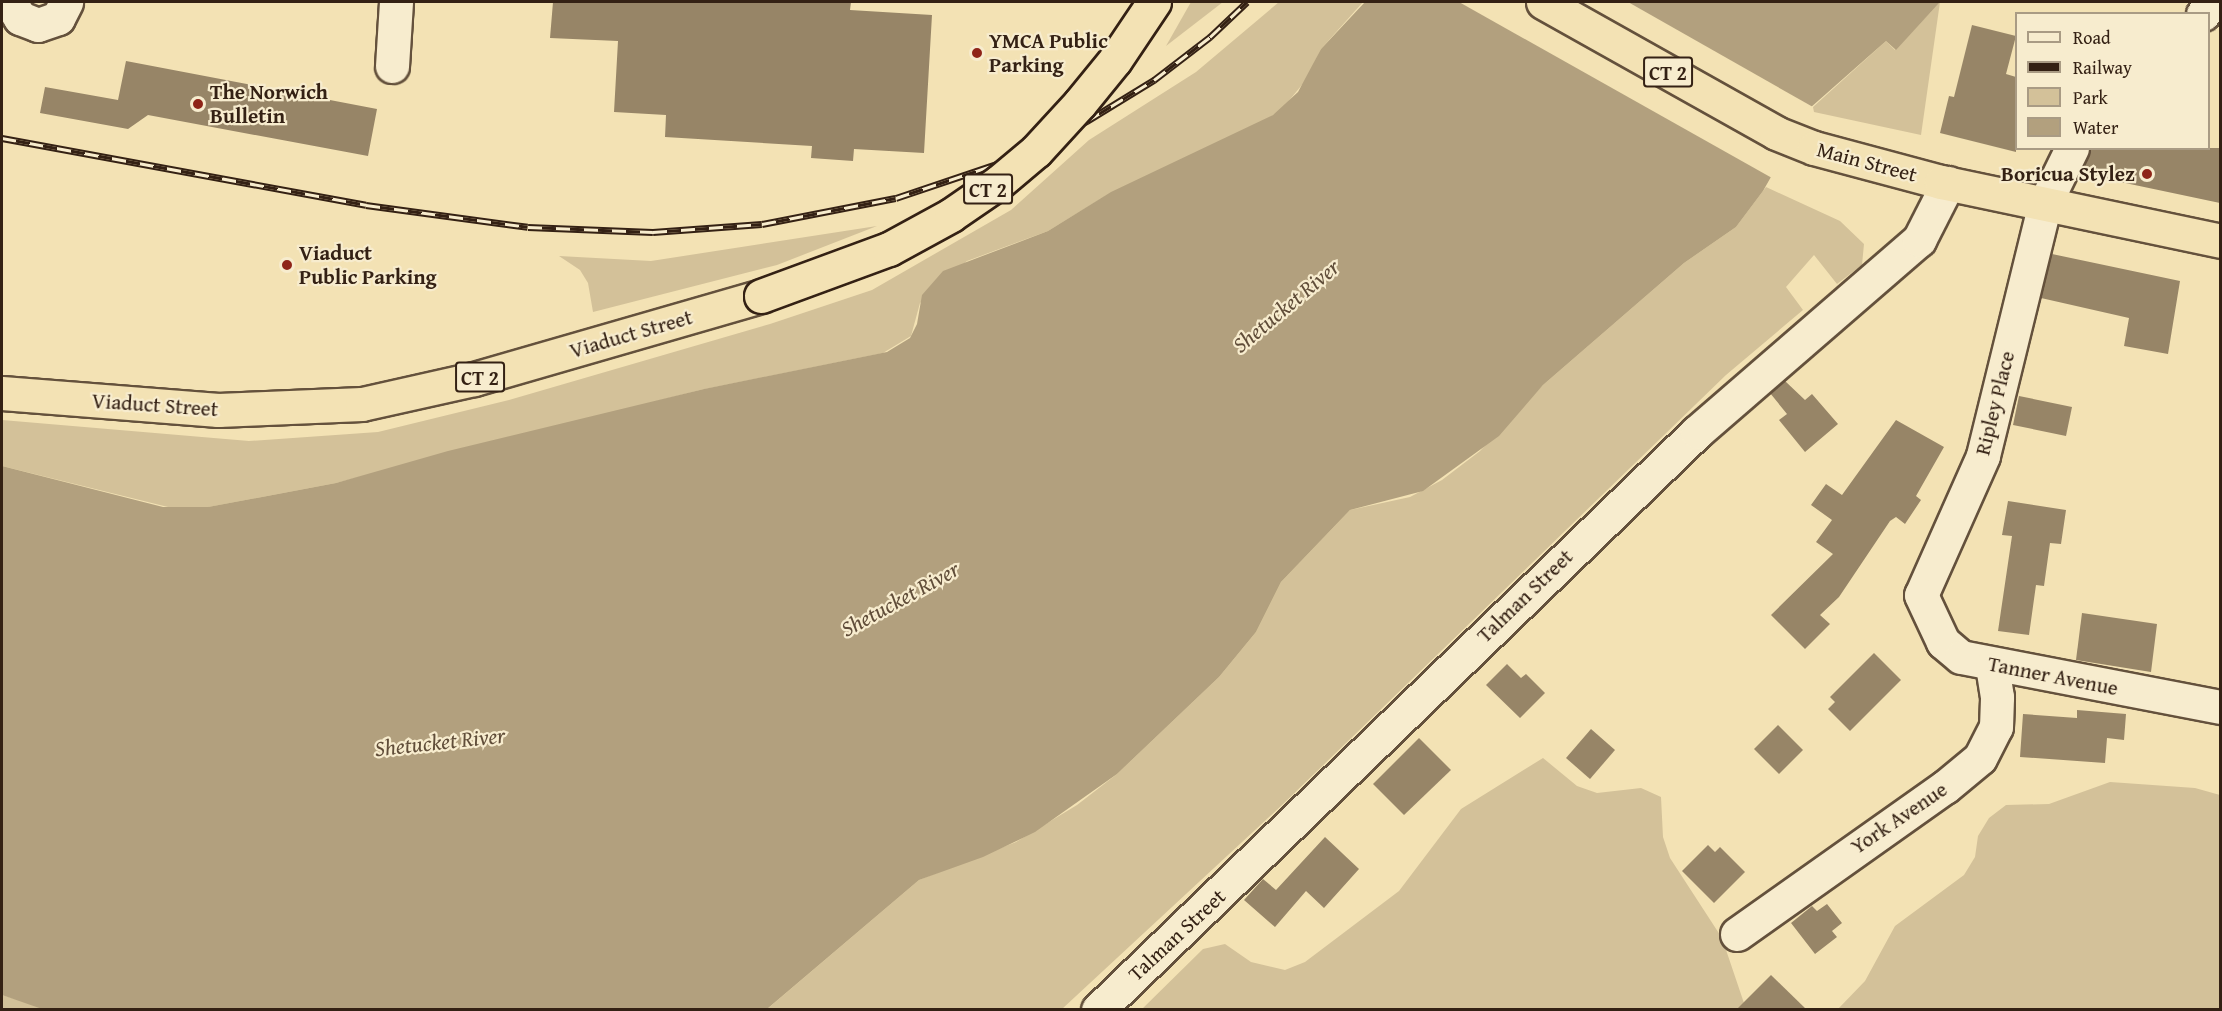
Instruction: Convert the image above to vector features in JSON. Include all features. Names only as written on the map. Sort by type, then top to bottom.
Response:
[{"type":"highway","name":"Viaduct Street","points":[[2,393],[236,410],[362,404],[474,379],[761,296],[889,249],[951,215],[999,182],[1036,151],[1073,111],[1120,53],[1154,2]]},
{"type":"highway","name":"Main Street","points":[[1543,2],[1794,141],[1948,183],[2220,241]]},
{"type":"street","points":[[10,2],[20,18],[38,25],[58,18],[66,2]]},
{"type":"street","points":[[392,66],[396,2]]},
{"type":"street","name":"Ripley Place","points":[[1921,595],[1983,456],[2045,204],[2071,150]]},
{"type":"street","name":"Talman Street","points":[[1098,1010],[1166,948],[1520,600],[1697,432],[1919,240],[1948,183]]},
{"type":"street","name":"Tanner Avenue","points":[[1921,595],[1943,642],[1961,657],[1992,665],[2220,707]]},
{"type":"street","name":"York Avenue","points":[[1737,934],[1946,787],[1980,758],[1994,737],[1997,720],[1992,665]]},
{"type":"green space","points":[[1191,2],[1223,2],[1166,46]]},
{"type":"green space","points":[[1279,2],[1363,2],[1321,49],[1306,80],[1282,109],[1263,122],[1107,195],[1048,231],[967,261],[920,303],[911,336],[883,353],[700,390],[336,483],[203,508],[168,507],[2,466],[2,420],[249,441],[378,432],[509,400],[770,324],[872,290],[1011,210],[1089,140],[1196,72]]},
{"type":"green space","points":[[1940,2],[1921,135],[1814,112],[1813,107],[1886,41],[1895,50]]},
{"type":"green space","points":[[1766,187],[1840,221],[1864,244],[1862,265],[1837,284],[1814,255],[1786,287],[1803,310],[1726,375],[1282,805],[1062,1009],[766,1010],[919,880],[1016,842],[1077,805],[1117,774],[1219,677],[1256,632],[1281,582],[1350,510],[1410,497],[1442,480],[1480,451],[1543,385],[1684,263],[1736,227]]},
{"type":"green space","points":[[877,226],[777,265],[593,312],[588,283],[580,270],[559,256],[651,261]]},
{"type":"green space","points":[[1543,758],[1577,786],[1597,793],[1641,788],[1661,797],[1663,837],[1670,858],[1722,938],[1746,1009],[1141,1010],[1203,949],[1225,944],[1251,962],[1285,970],[1305,962],[1399,891],[1461,809]]},
{"type":"green space","points":[[2110,782],[2195,788],[2220,795],[2220,1009],[1838,1009],[1865,981],[1895,926],[1964,875],[1975,857],[1978,836],[1989,818],[2006,805],[2049,804]]},
{"type":"green space","points":[[2,995],[48,1009],[2,1009]]},
{"type":"water","name":"Shetucket River","points":[[1365,2],[1940,2],[1896,50],[1886,41],[1810,108],[1763,191],[1736,227],[1684,263],[1543,385],[1499,436],[1423,491],[1350,510],[1281,582],[1256,632],[1219,677],[1117,774],[1035,832],[983,857],[919,880],[767,1009],[45,1010],[2,995],[2,466],[163,507],[208,507],[336,483],[448,451],[704,389],[887,352],[910,338],[917,324],[922,295],[943,271],[1048,231],[1111,192],[1273,115],[1298,92],[1321,49]]},
{"type":"pier","points":[[1459,2],[1628,2],[1813,107],[1772,178]]},
{"type":"building","points":[[553,2],[851,2],[850,10],[932,15],[924,153],[854,149],[853,161],[811,158],[812,146],[665,137],[666,115],[614,112],[618,41],[550,38]]},
{"type":"building","points":[[1972,25],[2015,36],[2006,74],[2015,77],[2016,152],[1940,133],[1949,96],[1954,97]]},
{"type":"building","name":"The Norwich Bulletin","points":[[126,61],[377,109],[368,156],[148,115],[128,129],[40,113],[45,87],[118,100]]},
{"type":"building","points":[[2210,148],[2220,148],[2220,203],[2092,176],[2093,171],[2083,169],[2089,150],[2210,150]]},
{"type":"building","points":[[2052,254],[2180,281],[2168,354],[2124,346],[2129,318],[2041,298]]},
{"type":"building","points":[[1785,381],[1805,400],[1812,394],[1838,424],[1805,452],[1779,420],[1787,414],[1770,393]]},
{"type":"building","points":[[2019,396],[2072,407],[2066,436],[2013,425]]},
{"type":"building","points":[[1896,420],[1944,447],[1916,496],[1921,500],[1905,524],[1896,517],[1890,521],[1839,597],[1820,615],[1830,624],[1805,649],[1771,615],[1833,554],[1816,542],[1832,520],[1811,505],[1826,484],[1842,495]]},
{"type":"building","points":[[2008,501],[2066,510],[2061,544],[2050,543],[2044,586],[2036,585],[2029,635],[1998,631],[2012,536],[2002,535]]},
{"type":"building","points":[[2082,613],[2157,624],[2151,672],[2076,660]]},
{"type":"building","points":[[1874,653],[1901,680],[1850,731],[1828,709],[1835,702],[1830,697]]},
{"type":"building","points":[[1507,664],[1521,678],[1526,674],[1545,693],[1520,718],[1486,685]]},
{"type":"building","points":[[2077,710],[2126,714],[2124,740],[2107,738],[2105,763],[2020,757],[2023,714],[2077,718]]},
{"type":"building","points":[[1778,725],[1803,750],[1779,774],[1754,749]]},
{"type":"building","points":[[1591,729],[1615,750],[1590,779],[1566,758]]},
{"type":"building","points":[[1419,738],[1451,770],[1404,815],[1373,784]]},
{"type":"building","points":[[1325,837],[1359,869],[1324,908],[1306,891],[1275,927],[1244,900],[1263,879],[1276,890]]},
{"type":"building","points":[[1708,845],[1715,852],[1720,847],[1745,872],[1714,903],[1682,871]]},
{"type":"building","points":[[1827,904],[1842,923],[1832,931],[1837,937],[1815,954],[1791,923],[1812,906],[1817,911]]},
{"type":"building","points":[[1771,975],[1807,1010],[1736,1010]]},
{"type":"railway","points":[[2,138],[366,205],[528,227],[653,232],[762,224],[896,198],[1000,163],[1087,121],[1154,80],[1210,37],[1247,2]]},
{"type":"place","name":"YMCA Public Parking","points":[[977,53]]},
{"type":"place","name":"The Norwich Bulletin","points":[[198,104]]},
{"type":"place","name":"Boricua Stylez","points":[[2147,174]]},
{"type":"place","name":"Viaduct Public Parking","points":[[287,265]]}]
